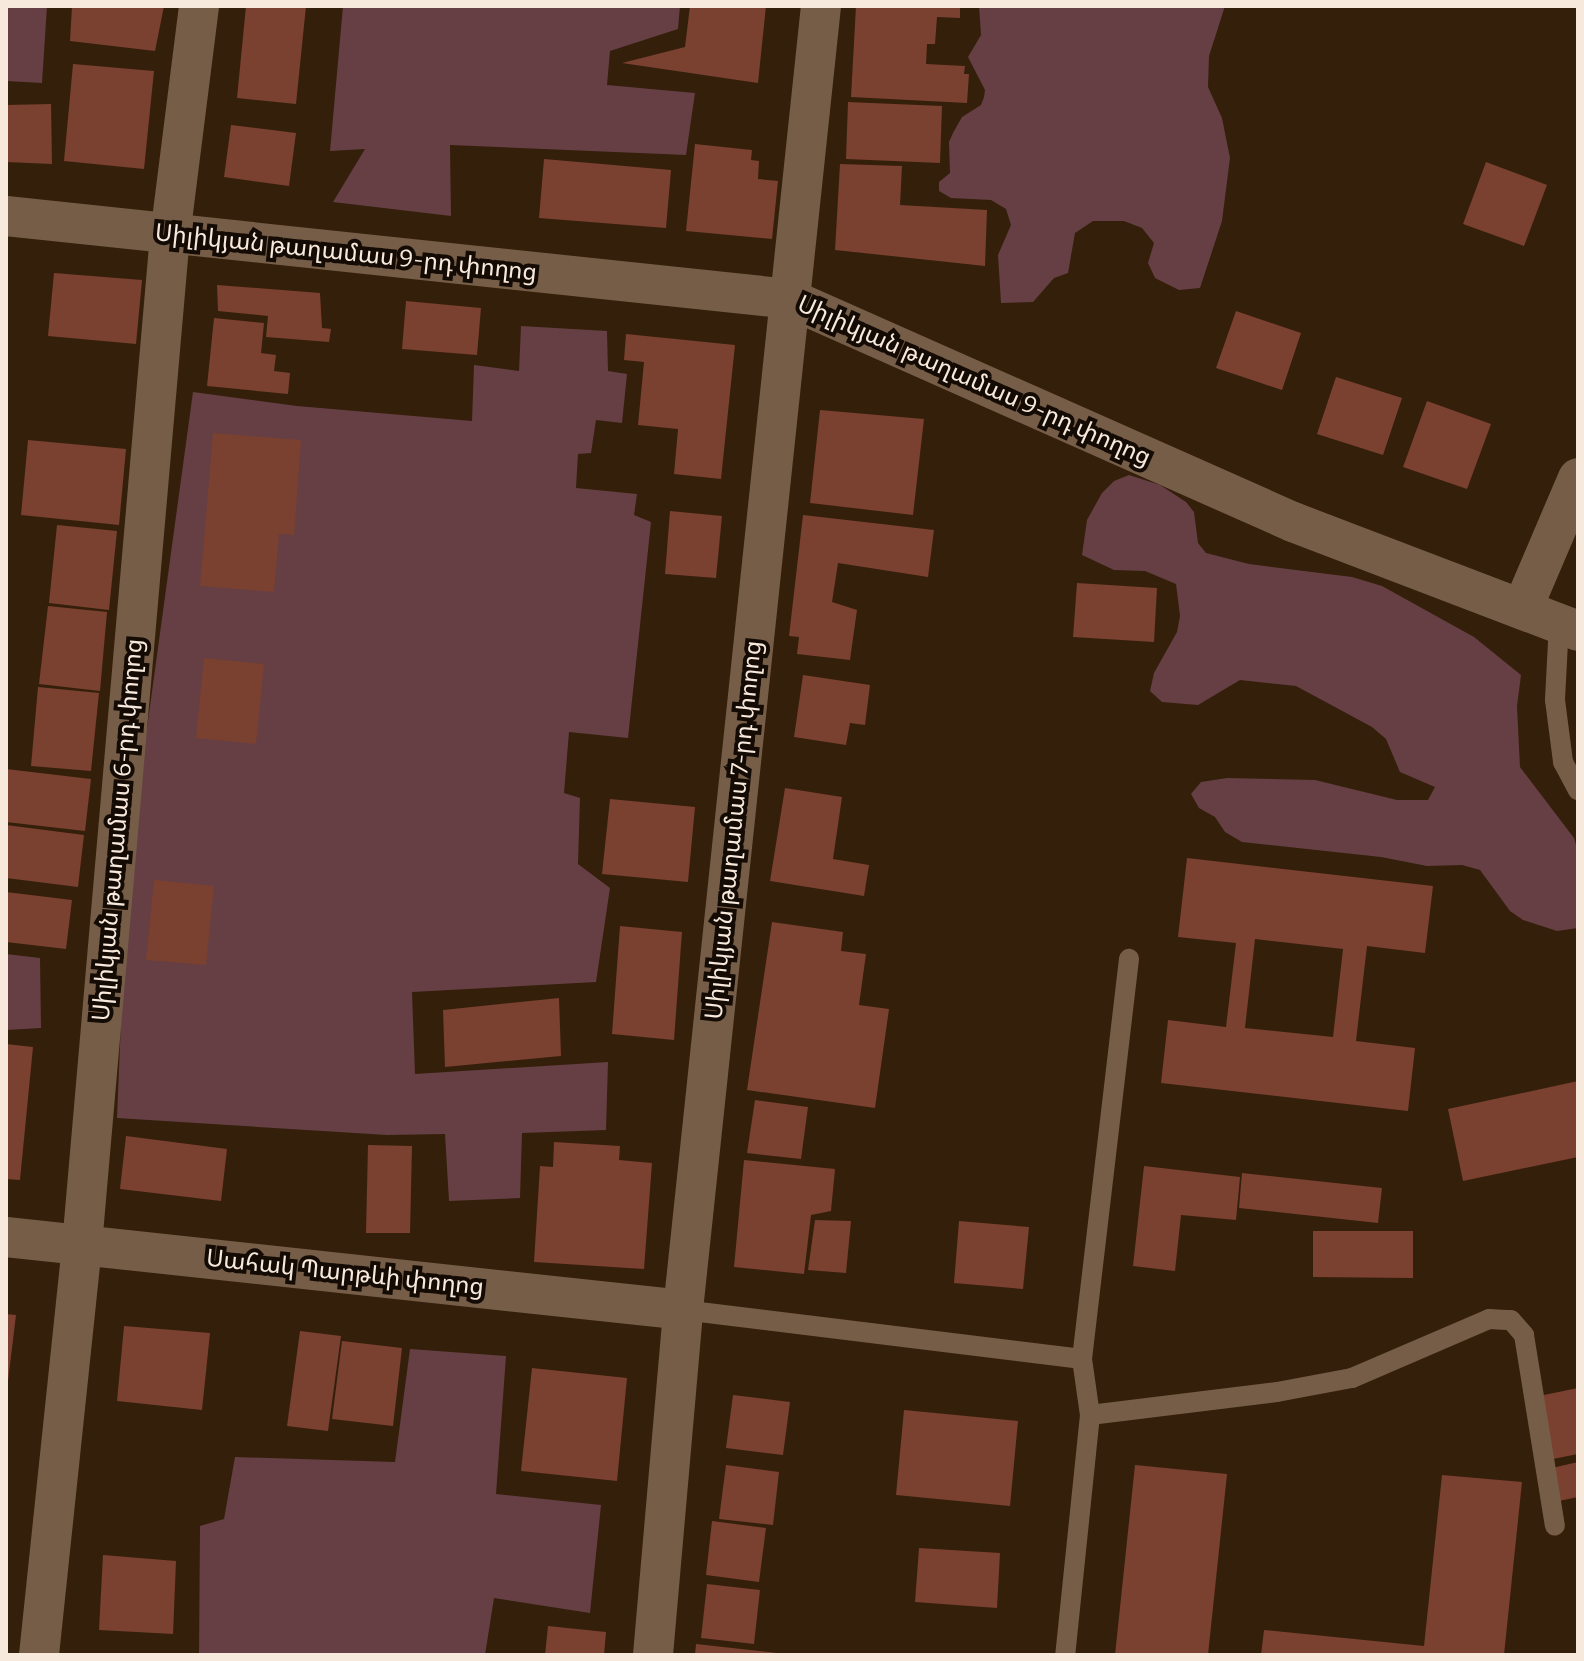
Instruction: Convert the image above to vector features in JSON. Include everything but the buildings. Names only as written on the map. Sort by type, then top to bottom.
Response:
[{"type":"street","name":"Սիլիկյան թաղամաս 6-րդ փողոց","points":[[39,1655],[82,1245],[170,236],[199,6]]},
{"type":"street","name":"Սիլիկյան թաղամաս 7-րդ փողոց","points":[[653,1655],[683,1310],[821,6]]},
{"type":"street","name":"Սիլիկյան թաղամաս 9-րդ փողոց","points":[[6,216],[170,236],[790,299],[1293,522],[1569,627]]},
{"type":"street","points":[[1523,607],[1578,478]]},
{"type":"street","name":"Սահակ Պարթևի փողոց","points":[[6,1237],[683,1310]]},
{"type":"lane","points":[[1569,627],[1555,700],[1563,762],[1578,790]]},
{"type":"lane","points":[[1065,1655],[1090,1415],[1082,1359],[1129,959]]},
{"type":"lane","points":[[683,1310],[1082,1359]]},
{"type":"lane","points":[[1090,1415],[1277,1392],[1352,1378],[1489,1319],[1511,1320],[1524,1335],[1555,1526]]},
{"type":"shaded area","points":[[6,6],[47,6],[42,83],[6,81]]},
{"type":"shaded area","points":[[343,6],[680,6],[678,29],[610,51],[607,85],[695,93],[686,155],[450,145],[451,216],[333,202],[365,149],[330,151]]},
{"type":"shaded area","points":[[979,6],[1225,6],[1209,56],[1208,87],[1222,118],[1230,158],[1222,221],[1200,288],[1179,290],[1155,278],[1148,263],[1154,243],[1142,228],[1124,221],[1093,221],[1075,233],[1068,273],[1054,278],[1033,302],[1001,303],[998,255],[1011,225],[1006,209],[991,200],[951,198],[939,191],[939,182],[950,173],[949,142],[953,133],[962,117],[981,105],[984,97],[985,90],[968,57],[981,35]]},
{"type":"shaded area","points":[[521,326],[607,331],[608,371],[627,374],[622,423],[596,420],[591,453],[578,454],[576,488],[637,494],[634,515],[651,522],[628,738],[569,732],[564,793],[580,798],[578,864],[610,888],[596,982],[412,992],[415,1074],[608,1062],[606,1130],[522,1133],[520,1198],[449,1201],[445,1134],[387,1135],[117,1118],[124,949],[141,772],[193,392],[297,406],[472,421],[474,365],[519,371]]},
{"type":"shaded area","points":[[1129,475],[1160,485],[1186,502],[1194,512],[1198,543],[1206,553],[1249,564],[1352,577],[1382,586],[1474,637],[1521,675],[1517,706],[1520,767],[1574,838],[1578,852],[1578,928],[1557,931],[1523,920],[1510,911],[1480,870],[1462,865],[1427,866],[1381,857],[1242,842],[1225,832],[1215,817],[1199,808],[1191,794],[1201,782],[1227,778],[1315,780],[1397,800],[1428,800],[1435,787],[1400,772],[1386,739],[1372,727],[1296,686],[1240,680],[1198,705],[1162,702],[1150,691],[1154,673],[1177,632],[1180,616],[1176,584],[1145,571],[1114,570],[1082,555],[1087,520],[1102,493],[1114,481]]},
{"type":"shaded area","points":[[6,954],[40,958],[41,1028],[6,1030]]},
{"type":"shaded area","points":[[410,1349],[506,1356],[496,1494],[601,1505],[590,1613],[494,1598],[485,1655],[199,1655],[200,1526],[224,1519],[235,1457],[395,1462]]}]
